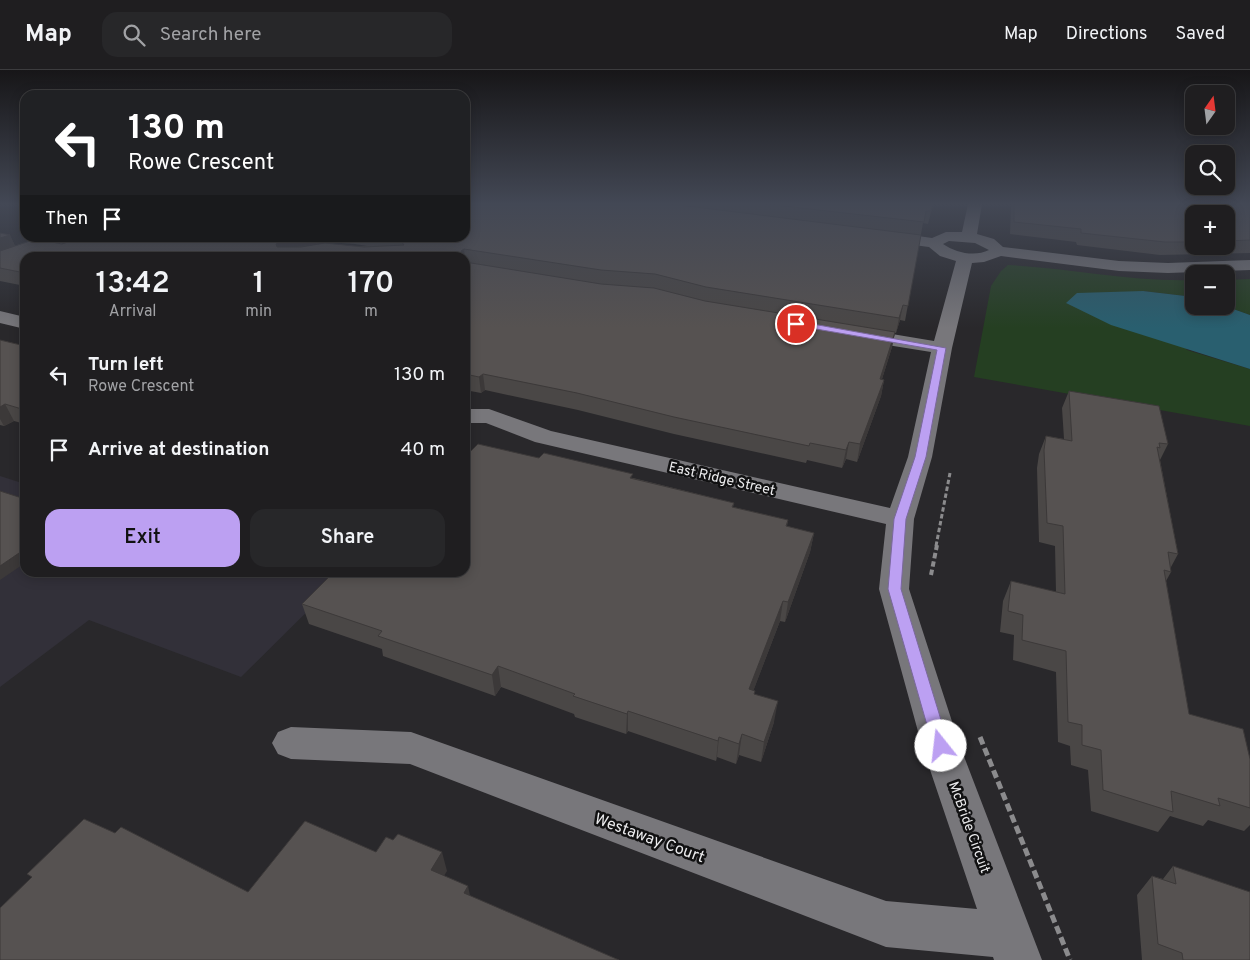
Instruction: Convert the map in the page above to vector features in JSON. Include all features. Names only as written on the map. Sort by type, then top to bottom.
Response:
[{"type":"street","points":[[23,252],[42,246]]},
{"type":"street","points":[[936,246],[948,254],[966,247],[995,246],[998,252],[1119,266],[1168,268],[1250,265]]},
{"type":"street","name":"McBride Circuit","points":[[966,247],[964,267],[942,348],[920,457],[900,519],[894,589],[941,746],[1014,947]]},
{"type":"street","points":[[0,260],[20,253]]},
{"type":"street","points":[[0,317],[20,322]]},
{"type":"street","points":[[837,331],[942,348]]},
{"type":"street","name":"East Ridge Street","points":[[470,416],[489,416],[544,436],[900,519]]},
{"type":"street","name":"East Ridge Street","points":[[470,433],[544,436]]},
{"type":"street","name":"Westaway Court","points":[[291,743],[411,748],[886,924],[1014,947]]},
{"type":"path","points":[[929,584],[950,469]]},
{"type":"path","points":[[977,730],[1070,960]]},
{"type":"shaded area","points":[[0,476],[20,482],[20,577],[341,578],[241,677],[89,620],[0,687]]},
{"type":"green space","points":[[1008,265],[1147,279],[1185,280],[1185,296],[1143,291],[1187,350],[1250,369],[1250,426],[974,377],[991,286],[1001,271]]},
{"type":"green space","points":[[1250,279],[1250,315],[1235,310],[1235,280]]},
{"type":"water","points":[[1143,291],[1185,296],[1185,315],[1235,315],[1235,310],[1250,315],[1250,369],[1111,325],[1066,303],[1077,293]]},
{"type":"building","points":[[16,246],[919,246],[908,306],[903,305],[899,318],[706,287],[655,274],[601,270],[464,249],[461,252],[20,252],[20,272],[0,268],[0,251]]},
{"type":"building","points":[[470,263],[601,284],[654,288],[705,301],[895,332],[880,379],[884,380],[860,444],[849,442],[846,450],[810,443],[809,446],[674,417],[577,393],[483,374],[479,377],[470,375]]},
{"type":"building","points":[[0,340],[20,345],[20,408],[5,404],[0,407]]},
{"type":"building","points":[[1069,391],[1159,406],[1168,444],[1159,443],[1160,448],[1157,447],[1178,554],[1168,552],[1171,572],[1164,570],[1189,714],[1243,729],[1250,759],[1250,808],[1218,798],[1220,806],[1171,791],[1173,812],[1103,790],[1101,750],[1082,745],[1082,725],[1068,722],[1066,651],[1022,640],[1023,615],[1008,611],[1011,581],[1065,594],[1063,526],[1047,523],[1044,450],[1046,436],[1072,441]]},
{"type":"building","points":[[478,444],[539,458],[544,453],[633,474],[630,478],[734,503],[732,507],[788,520],[786,526],[814,533],[788,602],[783,601],[749,689],[755,691],[754,694],[778,701],[764,742],[742,734],[739,744],[719,737],[718,741],[628,711],[627,714],[573,696],[575,694],[498,666],[492,675],[378,636],[382,631],[302,604],[329,577],[470,577],[471,451]]},
{"type":"building","points":[[0,491],[20,497],[20,552],[0,566]]},
{"type":"building","points":[[84,819],[115,833],[121,827],[248,892],[305,821],[376,852],[386,837],[393,840],[398,834],[442,852],[431,870],[468,886],[464,893],[619,960],[0,960],[0,908],[32,877],[27,874]]},
{"type":"building","points":[[1173,866],[1250,892],[1250,960],[1183,960],[1182,953],[1158,944],[1152,876],[1176,884]]},
{"type":"route","points":[[796,324],[942,348],[920,457],[900,519],[894,589],[941,746]]}]
